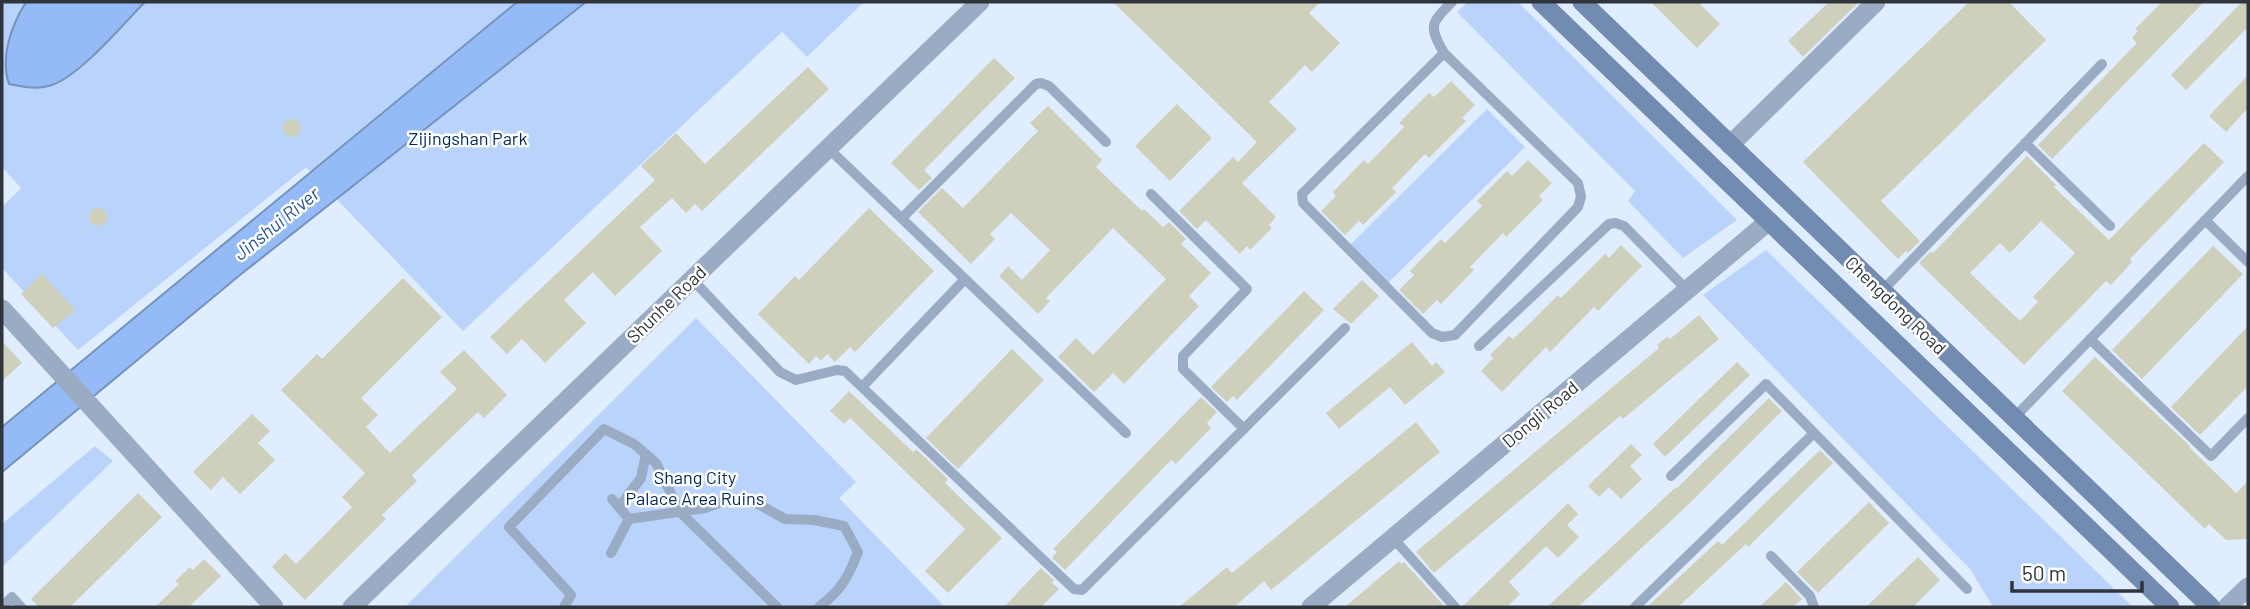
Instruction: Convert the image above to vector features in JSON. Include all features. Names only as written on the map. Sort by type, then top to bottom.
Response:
[{"type":"main road","name":"Chengdong Road","points":[[1541,2],[2170,607]]},
{"type":"main road","name":"Chengdong Road","points":[[1582,2],[2211,607]]},
{"type":"street","name":"Shunhe Road","points":[[360,605],[692,279],[980,2]]},
{"type":"street","points":[[1730,145],[1876,2]]},
{"type":"street","name":"Dongli Road","points":[[1311,607],[1769,221]]},
{"type":"street","points":[[2,309],[274,607]]},
{"type":"street","points":[[2227,607],[2248,587]]},
{"type":"lane","points":[[1444,53],[1302,194],[1303,203],[1341,242],[1432,333],[1442,337],[1455,335],[1578,207],[1581,197],[1578,183],[1444,53],[1433,34],[1433,26],[1452,2]]},
{"type":"lane","points":[[1882,291],[2102,64]]},
{"type":"lane","points":[[902,218],[1035,84],[1049,86],[1105,142]]},
{"type":"lane","points":[[2025,144],[2110,226]]},
{"type":"lane","points":[[828,148],[1126,433]]},
{"type":"lane","points":[[2014,418],[2248,176]]},
{"type":"lane","points":[[1152,194],[1247,289],[1183,356],[1183,369],[1244,429]]},
{"type":"lane","points":[[2206,220],[2248,262]]},
{"type":"lane","points":[[1479,346],[1609,224],[1624,226],[1687,290]]},
{"type":"lane","points":[[692,279],[780,372],[796,380],[837,370],[845,371],[1074,589],[1082,590],[1345,328]]},
{"type":"lane","points":[[862,387],[965,279]]},
{"type":"lane","points":[[2090,339],[2211,456],[2248,418]]},
{"type":"lane","points":[[1671,476],[1766,384],[1967,589]]},
{"type":"lane","points":[[564,607],[571,595],[509,527],[604,429],[634,444],[656,463],[680,512],[777,607]]},
{"type":"lane","points":[[1635,607],[1814,433]]},
{"type":"lane","points":[[629,519],[615,503],[641,478],[646,454]]},
{"type":"lane","points":[[629,519],[705,508],[733,498],[756,503],[785,519],[814,520],[844,526],[858,552],[847,579],[835,595],[819,607]]},
{"type":"lane","points":[[611,553],[629,519]]},
{"type":"lane","points":[[1393,538],[1455,607]]},
{"type":"lane","points":[[1771,556],[1810,596],[1815,607]]},
{"type":"lane","points":[[2,607],[12,597],[21,607]]},
{"type":"green space","name":"Zijingshan Park","points":[[2,2],[864,2],[807,57],[782,32],[463,331],[306,167],[78,350],[2,268],[2,207],[21,188],[2,167]]},
{"type":"green space","points":[[1468,2],[1518,2],[1737,220],[1683,258],[1628,201],[1635,191],[1457,12]]},
{"type":"green space","points":[[1487,109],[1525,147],[1388,283],[1350,245]]},
{"type":"green space","points":[[1766,250],[2133,607],[1993,607],[1970,569],[1703,295]]},
{"type":"green space","name":"Shang City Palace Area Ruins","points":[[696,318],[856,482],[839,498],[945,607],[405,607]]},
{"type":"green space","points":[[95,446],[113,461],[2,567],[2,524]]},
{"type":"water","points":[[26,2],[145,2],[76,71],[52,85],[36,88],[9,84],[7,74],[8,42]]},
{"type":"water","name":"Jinshui River","points":[[517,2],[586,2],[240,275],[2,472],[2,427]]},
{"type":"building","points":[[1113,2],[1320,2],[1309,13],[1340,43],[1312,72],[1305,65],[1269,102],[1297,129],[1242,183],[1276,217],[1269,225],[1272,228],[1250,250],[1247,246],[1240,254],[1206,220],[1197,229],[1179,211],[1233,157],[1238,162],[1257,142]]},
{"type":"building","points":[[1651,2],[1698,2],[1720,24],[1697,48]]},
{"type":"building","points":[[1829,2],[1859,2],[1803,57],[1788,41]]},
{"type":"building","points":[[1969,2],[2009,2],[2046,40],[1881,201],[1920,241],[1898,259],[1803,162]]},
{"type":"building","points":[[2162,2],[2204,2],[2052,159],[2038,145],[2137,43],[2132,38],[2138,31],[2135,29]]},
{"type":"building","points":[[2242,2],[2248,2],[2248,27],[2186,90],[2171,75]]},
{"type":"building","points":[[994,58],[1015,78],[924,170],[932,178],[919,190],[891,163]]},
{"type":"building","points":[[808,67],[829,89],[702,211],[695,204],[686,213],[672,198],[640,227],[662,251],[615,296],[593,272],[564,300],[586,323],[545,363],[522,339],[507,354],[490,337],[655,180],[641,166],[676,133],[705,164]]},
{"type":"building","points":[[2248,75],[2248,108],[2226,132],[2209,116]]},
{"type":"building","points":[[1451,81],[1475,105],[1462,118],[1466,121],[1429,158],[1425,154],[1392,188],[1396,192],[1363,225],[1359,221],[1345,235],[1321,211],[1336,196],[1333,192],[1364,160],[1368,164],[1404,127],[1399,123],[1429,93],[1434,97]]},
{"type":"building","points":[[1177,104],[1212,138],[1170,181],[1135,146]]},
{"type":"building","points":[[1048,106],[1102,160],[1096,167],[1163,227],[1169,222],[1186,239],[1181,244],[1211,273],[1189,296],[1199,306],[1124,384],[1113,373],[1094,392],[1058,357],[1076,338],[1093,355],[1166,279],[1113,228],[1046,298],[1050,301],[1038,314],[999,276],[1008,266],[1022,280],[1050,250],[1011,213],[990,234],[995,239],[971,264],[918,212],[942,188],[963,208],[1038,131],[1030,123]]},
{"type":"building","points":[[292,119],[298,122],[301,128],[298,134],[292,137],[286,134],[283,128],[286,122]]},
{"type":"building","points":[[2204,143],[2224,162],[2130,259],[2132,262],[2111,285],[2106,281],[2024,365],[1919,263],[1931,251],[1933,253],[2027,156],[2056,185],[2054,187],[2109,240]],"holes":[[[2041,221],[2075,253],[2033,297],[2038,302],[2020,321],[1970,273],[2000,243],[2010,253]]]},
{"type":"building","points":[[1528,160],[1552,183],[1539,196],[1543,200],[1506,237],[1503,233],[1470,267],[1474,270],[1441,304],[1437,300],[1423,314],[1399,290],[1414,275],[1410,271],[1441,239],[1445,243],[1482,206],[1477,201],[1507,171],[1512,176]]},
{"type":"building","points":[[98,208],[104,211],[107,217],[104,223],[98,226],[92,223],[89,217],[92,211]]},
{"type":"building","points":[[869,208],[934,271],[855,352],[850,347],[835,362],[827,354],[821,361],[816,356],[809,364],[758,314],[795,276],[799,280]]},
{"type":"building","points":[[1621,245],[1642,266],[1598,311],[1594,307],[1550,352],[1546,347],[1502,392],[1481,371],[1493,358],[1490,355],[1509,336],[1513,339],[1558,295],[1561,298],[1605,254],[1609,258]]},
{"type":"building","points":[[2213,246],[2243,274],[2142,379],[2112,350]]},
{"type":"building","points":[[42,274],[75,310],[53,328],[21,294]]},
{"type":"building","points":[[403,278],[442,317],[361,398],[378,415],[366,427],[390,453],[457,389],[440,372],[464,350],[507,395],[484,418],[478,412],[412,475],[417,481],[382,515],[386,519],[305,600],[272,567],[285,553],[296,564],[352,507],[342,497],[365,473],[281,390],[317,354],[322,359]]},
{"type":"building","points":[[1362,280],[1379,296],[1351,324],[1333,309]]},
{"type":"building","points":[[1304,291],[1324,310],[1237,400],[1233,396],[1227,402],[1211,387]]},
{"type":"building","points":[[1699,315],[1719,339],[1623,419],[1620,416],[1434,573],[1416,552],[1659,348],[1657,345],[1667,337],[1670,339]]},
{"type":"building","points":[[2248,326],[2248,386],[2200,435],[2171,407]]},
{"type":"building","points":[[2,341],[22,363],[2,381]]},
{"type":"building","points":[[1412,342],[1432,366],[1436,362],[1445,372],[1405,405],[1390,387],[1339,429],[1326,413]]},
{"type":"building","points":[[1012,349],[1044,380],[958,469],[926,438]]},
{"type":"building","points":[[2095,357],[2236,493],[2248,481],[2248,539],[2226,540],[2209,524],[2205,529],[2062,391]]},
{"type":"building","points":[[1737,362],[1750,375],[1665,457],[1653,444]]},
{"type":"building","points":[[849,391],[913,452],[916,449],[948,479],[945,483],[1002,538],[948,593],[925,571],[965,529],[850,418],[844,424],[830,411]]},
{"type":"building","points":[[1201,397],[1217,412],[1207,423],[1211,428],[1176,464],[1171,460],[1065,570],[1052,558],[1057,552],[1053,549]]},
{"type":"building","points":[[1769,398],[1782,411],[1690,503],[1578,607],[1547,607],[1677,488]]},
{"type":"building","points":[[252,414],[270,431],[258,443],[275,460],[240,494],[223,477],[211,490],[193,472]]},
{"type":"building","points":[[1416,422],[1440,452],[1271,590],[1264,581],[1234,607],[1179,607],[1227,567],[1232,573]]},
{"type":"building","points":[[1631,444],[1642,455],[1630,466],[1642,479],[1621,499],[1609,487],[1599,497],[1588,486]]},
{"type":"building","points":[[1820,450],[1833,463],[1748,547],[1746,544],[1678,607],[1647,607],[1718,541],[1722,545]]},
{"type":"building","points":[[138,493],[162,517],[70,607],[39,607],[31,599]]},
{"type":"building","points":[[1869,502],[1889,523],[1818,593],[1797,572]]},
{"type":"building","points":[[1568,503],[1578,514],[1567,525],[1579,537],[1558,558],[1546,546],[1509,582],[1520,594],[1507,607],[1462,607]]},
{"type":"building","points":[[1918,557],[1940,580],[1913,607],[1866,607]]},
{"type":"building","points":[[204,559],[221,576],[189,607],[155,607],[179,584],[175,581],[190,567],[193,570]]},
{"type":"building","points":[[1399,561],[1401,564],[1404,562],[1445,607],[1345,607]]},
{"type":"building","points":[[1041,568],[1059,589],[1041,607],[1004,607]]},
{"type":"building","points":[[1786,582],[1802,599],[1793,607],[1759,607]]}]
